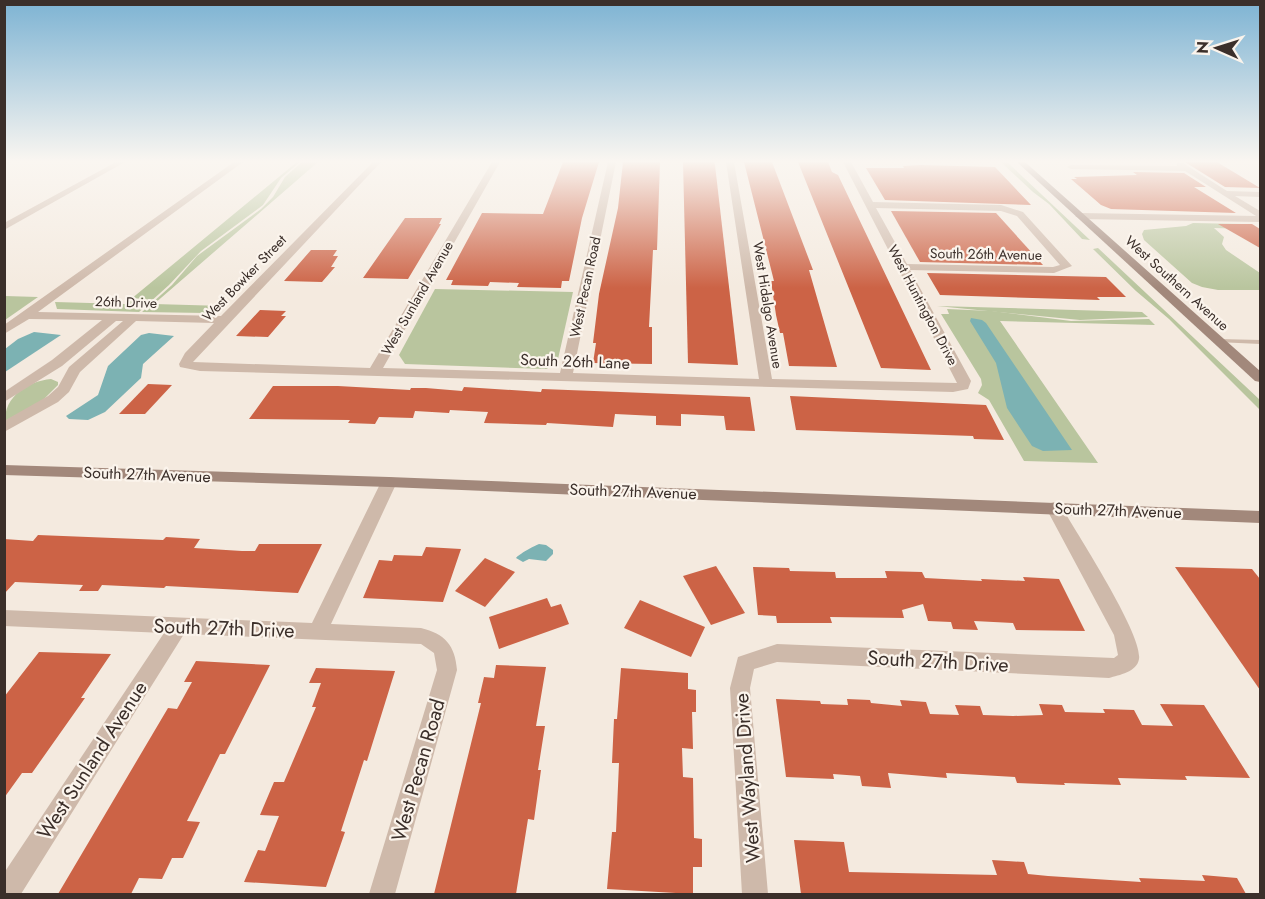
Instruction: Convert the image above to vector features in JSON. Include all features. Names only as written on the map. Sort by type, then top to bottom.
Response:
[{"type":"main road","name":"West Southern Avenue","points":[[1067,204],[1260,378]]},
{"type":"main road","name":"South 27th Avenue","points":[[4,470],[389,482],[1260,517]]},
{"type":"street","points":[[4,227],[45,204]]},
{"type":"street","points":[[4,331],[181,204]]},
{"type":"street","name":"West Bowker Street","points":[[185,364],[189,357],[337,204]]},
{"type":"street","name":"West Sunland Avenue","points":[[374,372],[472,204]]},
{"type":"street","name":"West Pecan Road","points":[[566,378],[603,204]]},
{"type":"street","name":"West Hidalgo Avenue","points":[[737,204],[766,383]]},
{"type":"street","points":[[1244,204],[1260,214]]},
{"type":"street","name":"South 26th Avenue","points":[[870,205],[997,208],[1014,211],[1066,266],[1054,270],[903,267]]},
{"type":"street","name":"West Huntington Drive","points":[[870,205],[964,381],[963,386]]},
{"type":"street","points":[[1080,216],[1260,219]]},
{"type":"street","name":"26th Drive","points":[[26,315],[225,320]]},
{"type":"street","points":[[4,398],[57,363],[113,317]]},
{"type":"street","points":[[4,428],[53,399],[64,389],[74,370],[134,317]]},
{"type":"street","name":"South 26th Lane","points":[[185,364],[200,367],[566,378],[953,388],[963,386]]},
{"type":"street","points":[[318,632],[389,482]]},
{"type":"street","name":"South 27th Drive","points":[[746,663],[777,652],[1109,669],[1120,666],[1129,659],[1124,634],[1054,508]]},
{"type":"street","name":"South 27th Drive","points":[[4,618],[421,636],[434,639],[442,645]]},
{"type":"street","name":"West Sunland Avenue","points":[[6,894],[179,626]]},
{"type":"street","name":"West Pecan Road","points":[[382,894],[447,670],[447,657],[442,645]]},
{"type":"street","name":"West Wayland Drive","points":[[746,663],[740,688],[755,894]]},
{"type":"lane","points":[[1219,341],[1260,342]]},
{"type":"green space","points":[[246,204],[264,204],[201,251],[139,312],[57,309],[55,302],[125,304]]},
{"type":"green space","points":[[270,204],[154,304],[224,306],[206,313],[142,312],[172,285],[197,256]]},
{"type":"green space","points":[[1049,204],[1052,204],[1090,240],[1082,239]]},
{"type":"green space","points":[[1193,223],[1242,224],[1253,229],[1214,228],[1224,237],[1222,244],[1226,250],[1260,273],[1260,290],[1218,290],[1192,283],[1144,240],[1142,234],[1144,230],[1186,226]]},
{"type":"green space","points":[[1098,248],[1260,400],[1260,410],[1169,319],[1093,249]]},
{"type":"green space","points":[[435,289],[573,292],[558,359],[547,369],[405,364],[399,355]]},
{"type":"green space","points":[[5,296],[38,297],[5,320]]},
{"type":"green space","points":[[937,306],[1142,312],[1148,317],[1080,320]]},
{"type":"green space","points":[[947,309],[992,311],[1071,321],[1149,319],[1155,325],[1000,321],[1098,463],[1024,461],[989,400],[978,393],[982,385],[981,379],[941,314],[949,314]]},
{"type":"green space","points":[[51,379],[58,382],[58,385],[42,401],[5,421],[9,405],[19,392],[34,383]]},
{"type":"water","points":[[971,318],[986,323],[1072,450],[1043,451],[1032,446],[1007,408],[996,363],[970,321]]},
{"type":"water","points":[[34,332],[61,335],[5,372],[5,349],[18,339]]},
{"type":"water","points":[[149,333],[174,336],[143,364],[141,378],[105,412],[88,420],[69,419],[66,416],[98,395],[108,366],[141,335]]},
{"type":"water","points":[[539,544],[546,545],[553,550],[553,554],[546,561],[529,559],[523,562],[516,558],[523,552]]},
{"type":"building","points":[[547,204],[586,204],[569,281],[562,281],[561,288],[517,287],[519,283],[490,282],[488,286],[451,285],[453,280],[446,280],[482,213],[543,214]]},
{"type":"building","points":[[618,204],[659,204],[657,250],[653,250],[649,327],[652,327],[652,364],[593,363],[599,294]]},
{"type":"building","points":[[684,204],[719,204],[738,365],[688,363]]},
{"type":"building","points":[[755,204],[788,204],[813,270],[809,270],[837,367],[789,366],[783,333],[780,333],[776,315],[771,281],[774,281]]},
{"type":"building","points":[[815,204],[852,204],[931,370],[881,368]]},
{"type":"building","points":[[1221,204],[1236,213],[1111,209],[1101,205]]},
{"type":"building","points":[[891,211],[996,213],[1043,265],[920,262]]},
{"type":"building","points":[[405,218],[442,218],[439,224],[441,224],[408,279],[363,278]]},
{"type":"building","points":[[1218,224],[1252,224],[1260,229],[1260,248]]},
{"type":"building","points":[[311,250],[337,250],[333,256],[338,256],[331,267],[335,267],[322,282],[284,281]]},
{"type":"building","points":[[927,273],[1106,277],[1126,297],[1097,297],[1100,300],[940,295]]},
{"type":"building","points":[[260,310],[286,311],[281,316],[286,316],[268,337],[236,336]]},
{"type":"building","points":[[148,384],[172,385],[145,414],[119,414]]},
{"type":"building","points":[[273,386],[338,386],[410,390],[411,388],[426,388],[462,391],[464,387],[541,392],[542,389],[750,397],[755,431],[726,430],[724,416],[681,414],[681,426],[656,425],[656,416],[615,414],[613,427],[547,423],[546,425],[484,423],[488,412],[450,410],[449,413],[415,411],[413,418],[379,417],[375,424],[348,423],[350,420],[249,419]]},
{"type":"building","points":[[790,396],[986,405],[1004,440],[974,439],[973,436],[796,430]]},
{"type":"building","points":[[38,535],[163,540],[166,537],[200,539],[194,548],[242,551],[255,551],[259,544],[322,544],[298,593],[102,585],[98,591],[79,591],[83,585],[15,582],[4,594],[4,539],[33,541]]},
{"type":"building","points":[[426,547],[461,549],[443,602],[363,598],[379,560],[392,561],[394,555],[422,556]]},
{"type":"building","points":[[485,558],[515,572],[485,607],[455,591]]},
{"type":"building","points":[[716,566],[745,613],[711,625],[683,576]]},
{"type":"building","points":[[753,567],[835,572],[836,578],[887,578],[885,571],[922,572],[925,578],[982,581],[981,579],[1025,581],[1023,577],[1059,579],[1085,631],[1016,630],[1013,623],[974,621],[978,630],[953,629],[951,622],[928,621],[923,604],[902,610],[904,618],[830,617],[832,623],[777,623],[776,616],[758,615]]},
{"type":"building","points":[[1175,567],[1252,569],[1260,579],[1260,690]]},
{"type":"building","points":[[547,598],[551,607],[561,604],[569,624],[499,649],[489,617]]},
{"type":"building","points":[[640,600],[705,627],[691,657],[624,628]]},
{"type":"building","points":[[39,652],[111,654],[81,698],[85,698],[32,773],[22,773],[4,798],[4,697]]},
{"type":"building","points":[[196,661],[270,665],[225,754],[220,754],[187,821],[200,822],[183,858],[172,858],[162,879],[139,878],[131,894],[58,894],[168,708],[177,709],[192,682],[184,682]]},
{"type":"building","points":[[496,665],[546,667],[536,726],[545,726],[538,770],[541,770],[534,820],[528,819],[516,894],[434,894],[481,703],[478,703],[484,677],[494,678]]},
{"type":"building","points":[[316,668],[395,671],[367,761],[364,760],[341,831],[345,832],[326,887],[244,882],[258,850],[265,851],[279,816],[260,815],[274,782],[284,782],[316,707],[312,707],[321,683],[309,683]]},
{"type":"building","points":[[621,668],[688,673],[688,689],[696,690],[696,712],[692,712],[693,749],[682,748],[683,777],[693,778],[694,838],[702,839],[702,867],[693,867],[693,894],[607,889],[612,832],[616,832],[619,763],[612,763],[614,719],[617,719]]},
{"type":"building","points":[[776,699],[848,705],[847,699],[870,700],[871,703],[902,706],[900,700],[926,702],[930,714],[959,715],[955,705],[980,706],[983,715],[1013,716],[1043,715],[1039,704],[1062,705],[1065,712],[1105,713],[1103,709],[1134,710],[1142,725],[1173,726],[1160,704],[1204,705],[1250,778],[1185,776],[1187,780],[1118,778],[1121,785],[1064,783],[1065,785],[1017,783],[1015,777],[946,773],[947,778],[888,773],[891,788],[862,786],[860,776],[833,774],[834,779],[786,777]]},
{"type":"building","points":[[794,840],[844,842],[849,872],[997,875],[992,860],[1024,862],[1028,874],[1048,876],[1141,882],[1139,878],[1205,881],[1202,875],[1237,878],[1246,894],[801,894]]}]
